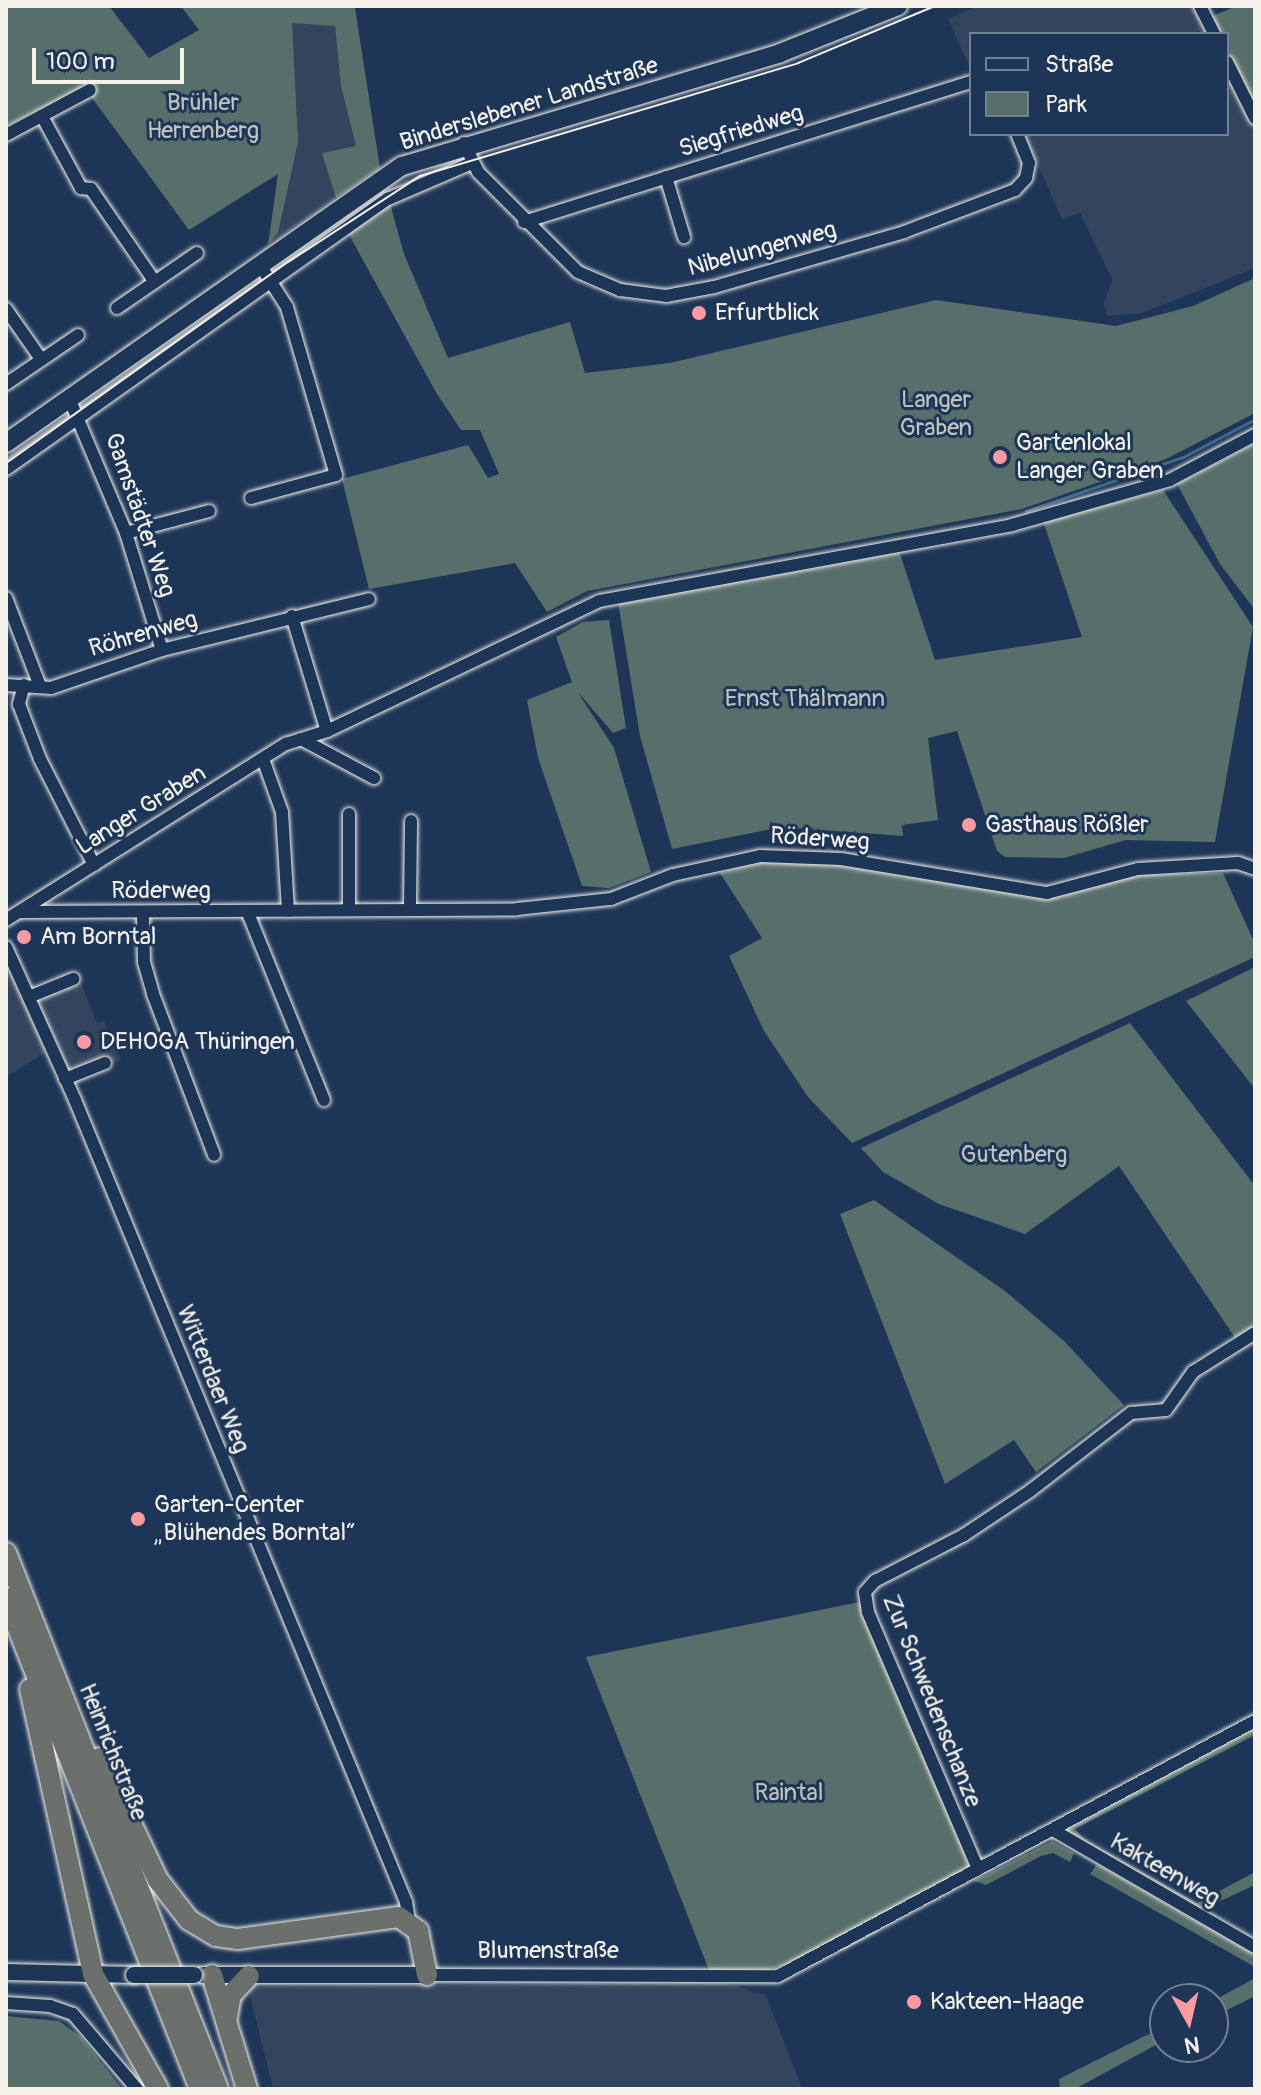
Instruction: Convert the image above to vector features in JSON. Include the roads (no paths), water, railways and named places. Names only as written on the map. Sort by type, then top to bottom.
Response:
[{"type":"highway","name":"Heinrichstraße","points":[[6,1553],[62,1698],[154,1973]]},
{"type":"highway","name":"Heinrichstraße","points":[[6,1598],[154,1973]]},
{"type":"highway","points":[[19,1632],[93,1974],[158,2089]]},
{"type":"highway","points":[[62,1698],[75,1706],[158,1880],[189,1920],[216,1936],[238,1939],[399,1917],[409,1920],[422,1941],[427,1975]]},
{"type":"highway","points":[[154,1973],[200,2089]]},
{"type":"highway","points":[[154,1973],[218,2089]]},
{"type":"highway","points":[[203,1975],[226,2021],[247,2089]]},
{"type":"highway","points":[[226,2021],[231,1995],[249,1976]]},
{"type":"main road","name":"Binderslebener Landstraße","points":[[6,443],[378,181],[417,158],[780,53],[898,6]]},
{"type":"street","points":[[1204,7],[1213,32]]},
{"type":"street","points":[[1229,66],[1255,118]]},
{"type":"street","name":"Siegfriedweg","points":[[524,222],[969,83]]},
{"type":"street","points":[[6,135],[43,118],[90,90]]},
{"type":"street","points":[[43,118],[81,188],[91,189],[155,282]]},
{"type":"street","name":"Nibelungenweg","points":[[464,143],[472,163],[524,222],[591,280],[631,293],[689,293],[904,232],[1015,190],[1026,178],[1029,163],[1018,136]]},
{"type":"street","points":[[6,469],[388,199],[472,163]]},
{"type":"street","points":[[666,177],[684,237]]},
{"type":"street","points":[[117,308],[197,253]]},
{"type":"street","points":[[251,498],[336,475],[298,340],[260,265]]},
{"type":"street","points":[[6,309],[41,359]]},
{"type":"street","points":[[6,384],[78,335]]},
{"type":"street","name":"Gamstädter Weg","points":[[69,398],[81,416],[126,533],[162,650]]},
{"type":"street","name":"Langer Graben","points":[[6,920],[263,759],[612,596],[1012,525],[1170,480],[1255,435]]},
{"type":"street","points":[[126,533],[209,511]]},
{"type":"street","points":[[6,598],[40,686]]},
{"type":"street","name":"Röhrenweg","points":[[6,685],[51,688],[162,650],[369,599]]},
{"type":"street","points":[[292,616],[327,731]]},
{"type":"street","points":[[24,685],[19,704],[40,759],[94,865]]},
{"type":"street","points":[[301,739],[374,778]]},
{"type":"street","points":[[263,759],[282,812],[288,911]]},
{"type":"street","points":[[349,814],[349,908]]},
{"type":"street","points":[[410,907],[411,821]]},
{"type":"street","name":"Röderweg","points":[[21,912],[143,915],[410,907],[517,909],[611,899],[673,875],[760,856],[841,859],[1047,893],[1138,869],[1227,865],[1255,869]]},
{"type":"street","points":[[248,913],[324,1100]]},
{"type":"street","points":[[143,915],[144,962],[153,994],[214,1155]]},
{"type":"street","name":"Witterdaer Weg","points":[[6,947],[65,1079],[406,1902],[409,1920]]},
{"type":"street","points":[[29,997],[73,979]]},
{"type":"street","points":[[65,1079],[105,1063]]},
{"type":"street","name":"Zur Schwedenschanze","points":[[978,1869],[873,1625],[865,1592],[875,1581],[964,1535],[1030,1491],[1131,1413],[1166,1410],[1193,1372],[1255,1333]]},
{"type":"street","name":"Blumenstraße","points":[[6,1972],[249,1976],[778,1976],[1255,1721]]},
{"type":"street","name":"Kakteenweg","points":[[1053,1830],[1255,1947]]},
{"type":"street","points":[[6,2003],[50,2006],[73,2014],[137,2089]]},
{"type":"waterway","points":[[1026,511],[1183,457],[1255,419]]},
{"type":"waterway","points":[[1103,1809],[1132,1793]]},
{"type":"waterway","points":[[841,1949],[876,1930]]},
{"type":"tram line","points":[[6,463],[288,262],[420,176],[798,63],[935,6]]},
{"type":"place","name":"Erfurtblick","points":[[699,313]]},
{"type":"place","name":"Gartenlokal Langer Graben","points":[[1000,457]]},
{"type":"place","name":"Gasthaus Rößler","points":[[969,825]]},
{"type":"place","name":"Am Borntal","points":[[24,937]]},
{"type":"place","name":"DEHOGA Thüringen","points":[[84,1042]]},
{"type":"place","name":"Garten-Center „Blühendes Borntal“","points":[[138,1519]]},
{"type":"place","name":"Kakteen-Haage","points":[[914,2002]]},
{"type":"park label","name":"Brühler Herrenberg","points":[[203,117]]},
{"type":"park label","name":"Ernst Thälmann","points":[[805,699]]},
{"type":"park label","name":"Gutenberg","points":[[1014,1155]]},
{"type":"park label","name":"Raintal","points":[[789,1793]]}]
